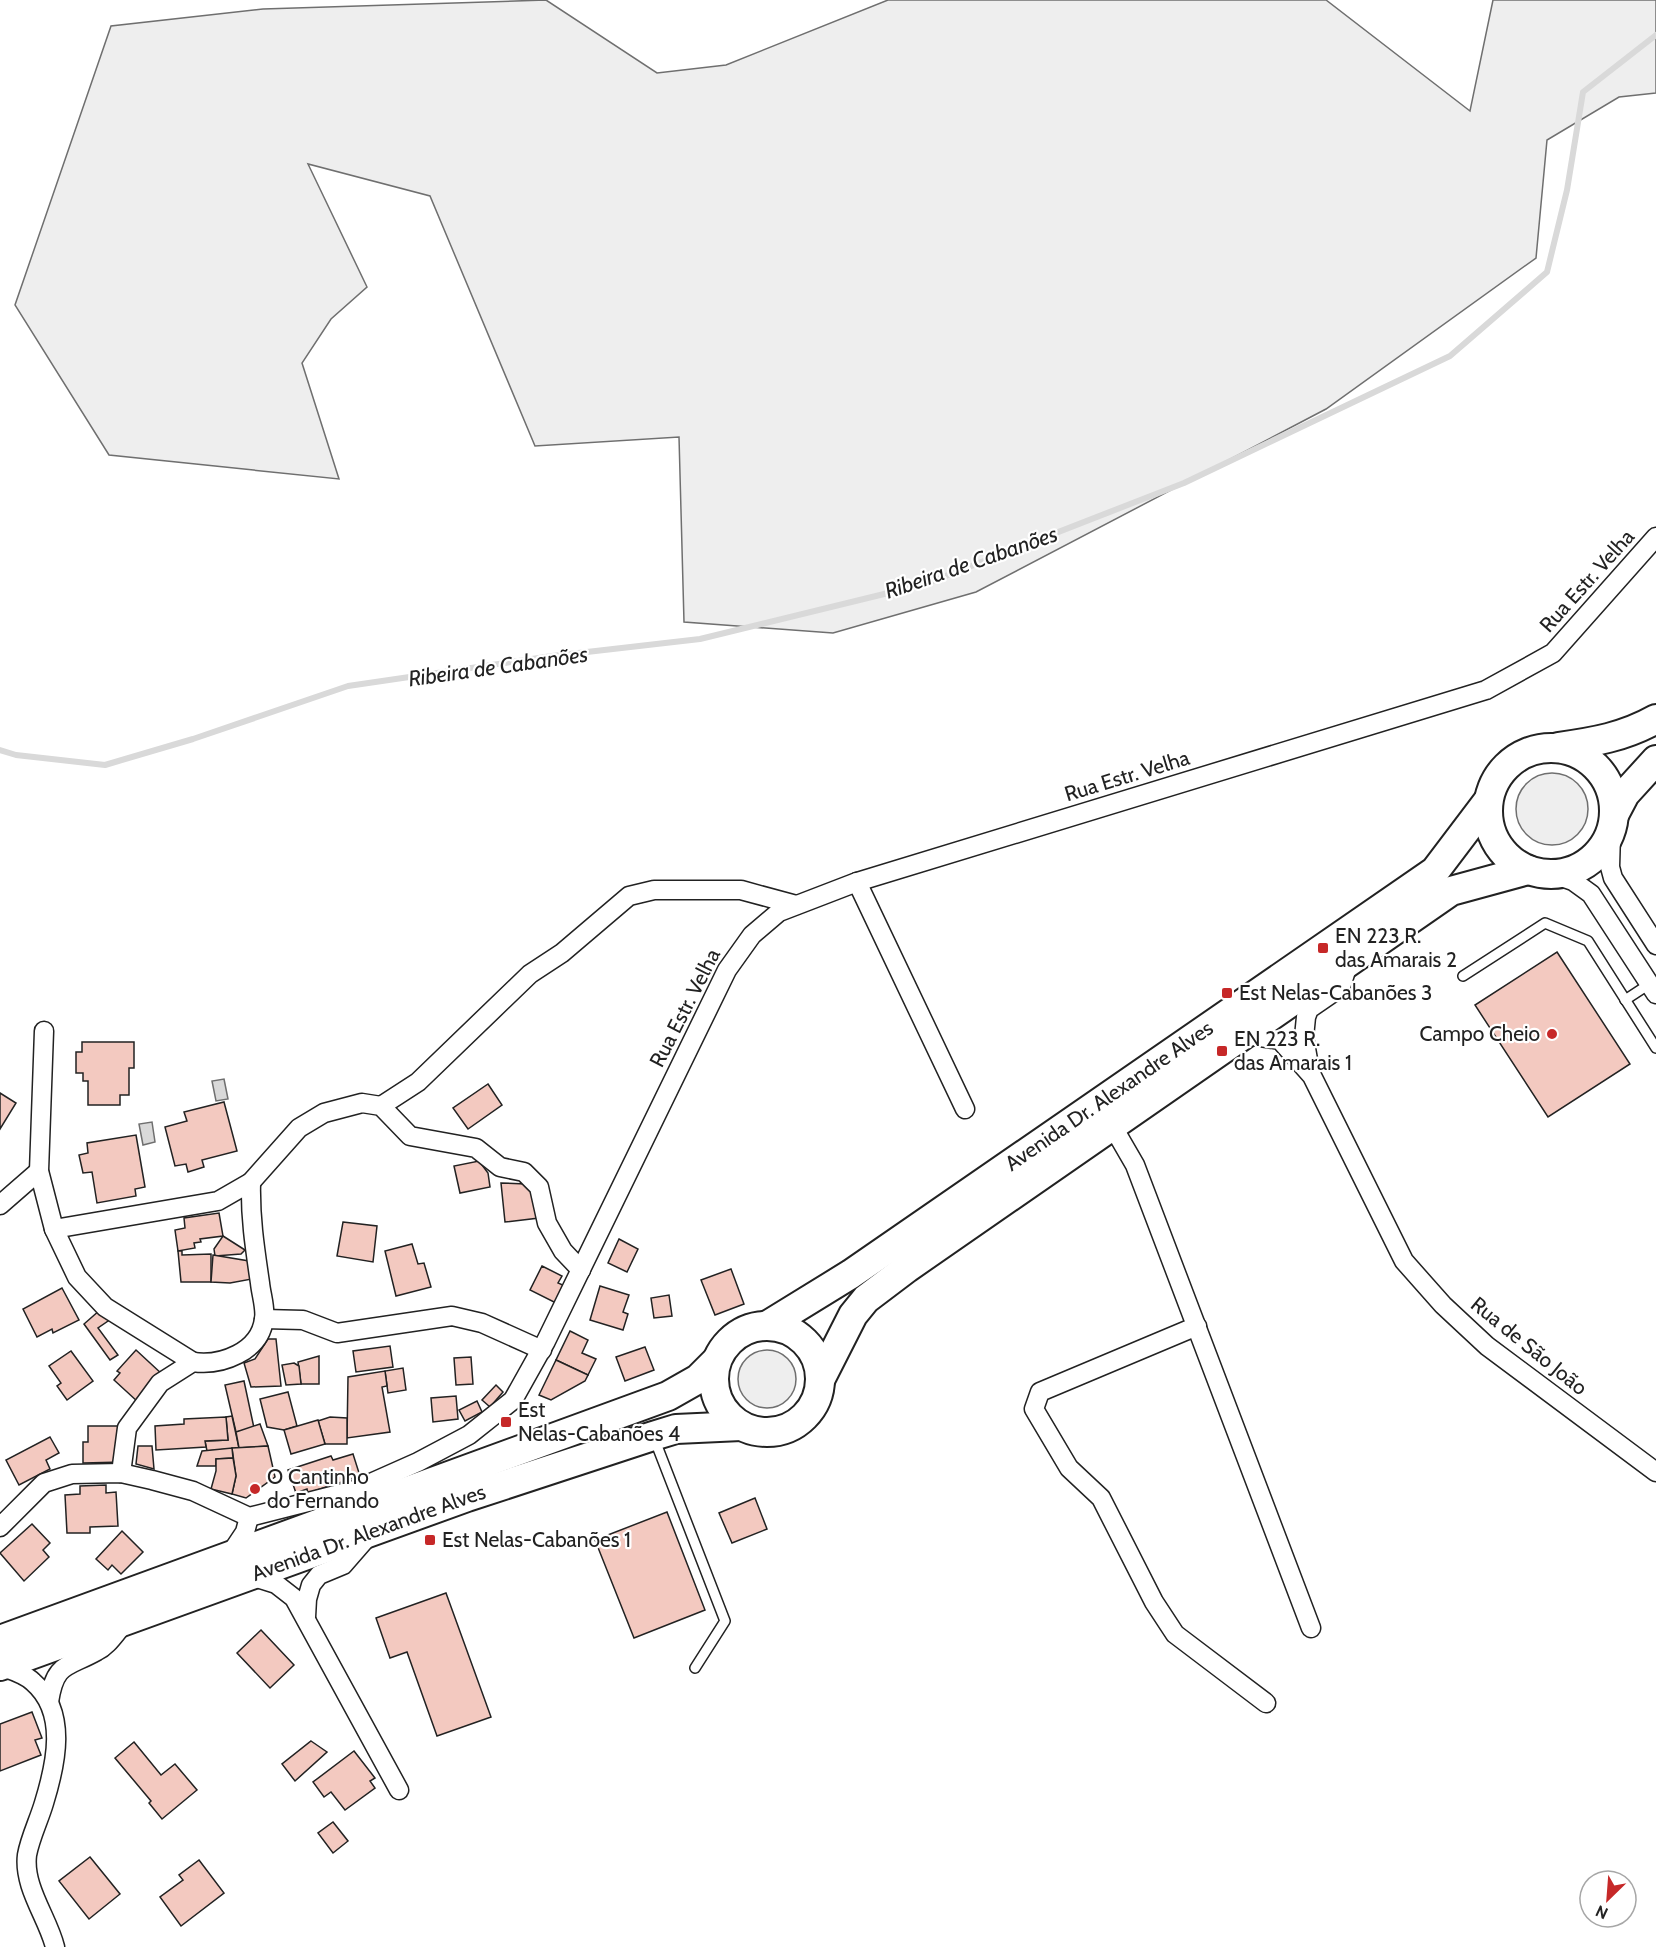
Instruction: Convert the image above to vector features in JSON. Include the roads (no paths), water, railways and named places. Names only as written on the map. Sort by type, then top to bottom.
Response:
[{"type":"main road","points":[[1656,718],[1632,732],[1608,740],[1538,749],[1520,755],[1505,767],[1494,783],[1488,801],[1489,822],[1496,842],[1510,859],[1540,872],[1571,871],[1588,862],[1602,849],[1625,794],[1656,760]]},
{"type":"main road","points":[[1557,748],[1576,752],[1592,762],[1605,776],[1612,794],[1613,823]]},
{"type":"main road","name":"Avenida Dr. Alexandre Alves","points":[[768,1325],[851,1274],[1435,871],[1488,801]]},
{"type":"main road","name":"Avenida Dr. Alexandre Alves","points":[[820,1380],[841,1336],[866,1299],[1451,891],[1540,872]]},
{"type":"main road","points":[[768,1325],[784,1328],[799,1336],[811,1348],[818,1363],[820,1380],[817,1398],[808,1413],[794,1425],[777,1431],[757,1432],[741,1426],[720,1405],[715,1391],[716,1361],[724,1347],[736,1335],[751,1328],[768,1325]]},
{"type":"main road","name":"Avenida Dr. Alexandre Alves","points":[[0,1640],[668,1396],[698,1378],[716,1361]]},
{"type":"main road","name":"Avenida Dr. Alexandre Alves","points":[[0,1666],[371,1532],[653,1436],[676,1429],[741,1426]]},
{"type":"street","name":"Rua Estr. Velha","points":[[249,1517],[355,1490],[418,1462],[469,1435],[513,1400],[542,1350],[727,970],[752,935],[779,912],[857,882],[1486,690],[1553,653],[1656,537]]},
{"type":"street","points":[[1613,823],[1610,867],[1613,878],[1656,945]]},
{"type":"street","points":[[1540,872],[1573,881],[1591,894],[1654,986]]},
{"type":"street","points":[[857,882],[964,1108]]},
{"type":"street","points":[[381,1106],[418,1082],[530,974],[562,953],[629,896],[654,890],[741,890],[796,906]]},
{"type":"street","points":[[1312,1076],[1304,1037],[1305,1017],[1309,1009],[1341,987],[1348,964]]},
{"type":"street","points":[[44,1031],[39,1171],[54,1229],[77,1277],[105,1307],[194,1362],[209,1365],[227,1361],[254,1342],[264,1320],[250,1214],[251,1182]]},
{"type":"street","points":[[1247,1035],[1280,1040],[1312,1076]]},
{"type":"street","name":"Rua de São João","points":[[1312,1076],[1404,1261],[1443,1305],[1487,1346],[1656,1472]]},
{"type":"street","points":[[54,1229],[218,1201],[251,1182],[299,1128],[324,1113],[362,1103],[381,1106],[410,1136],[476,1148],[500,1167],[524,1172],[539,1187],[547,1223],[563,1251],[581,1270]]},
{"type":"street","points":[[1113,1127],[1135,1165],[1311,1628]]},
{"type":"street","points":[[0,1205],[39,1171]]},
{"type":"street","points":[[264,1320],[303,1320],[337,1333],[452,1316],[482,1323],[542,1350]]},
{"type":"street","points":[[1197,1326],[1040,1392],[1034,1409],[1069,1468],[1101,1498],[1154,1602],[1175,1634],[1266,1703]]},
{"type":"street","points":[[122,1473],[127,1428],[160,1383],[194,1362]]},
{"type":"street","points":[[0,1527],[44,1483],[72,1474],[122,1473],[193,1491],[249,1517],[261,1529],[285,1536]]},
{"type":"street","points":[[229,1556],[245,1532],[249,1517]]},
{"type":"street","points":[[306,1617],[311,1585],[319,1575],[343,1566],[371,1532]]},
{"type":"street","points":[[251,1576],[276,1584],[294,1598],[399,1790]]},
{"type":"street","points":[[55,1947],[32,1885],[27,1856],[55,1760],[57,1741],[49,1702],[51,1686],[63,1666],[100,1650],[128,1620]]},
{"type":"street","points":[[0,1666],[32,1680],[49,1702]]},
{"type":"lane","points":[[1463,976],[1545,923],[1587,941],[1656,1048]]},
{"type":"lane","points":[[1625,1000],[1654,986]]},
{"type":"lane","points":[[653,1436],[725,1621],[695,1668]]},
{"type":"waterway","name":"Ribeira de Cabanões","points":[[0,750],[16,755],[105,765],[193,739],[348,686],[552,656],[700,639],[925,584],[1184,483],[1450,356],[1547,272],[1567,190],[1583,92],[1656,35]]},
{"type":"place","name":"EN 223 R. das Amarais 2","points":[[1323,948]]},
{"type":"place","name":"Est Nelas-Cabanões 3","points":[[1227,993]]},
{"type":"place","name":"Campo Cheio","points":[[1552,1034]]},
{"type":"place","name":"EN 223 R. das Amarais 1","points":[[1222,1051]]},
{"type":"place","name":"Est Nelas-Cabanões 4","points":[[506,1422]]},
{"type":"place","name":"O Cantinho do Fernando","points":[[255,1489]]},
{"type":"place","name":"Est Nelas-Cabanões 1","points":[[430,1540]]}]
